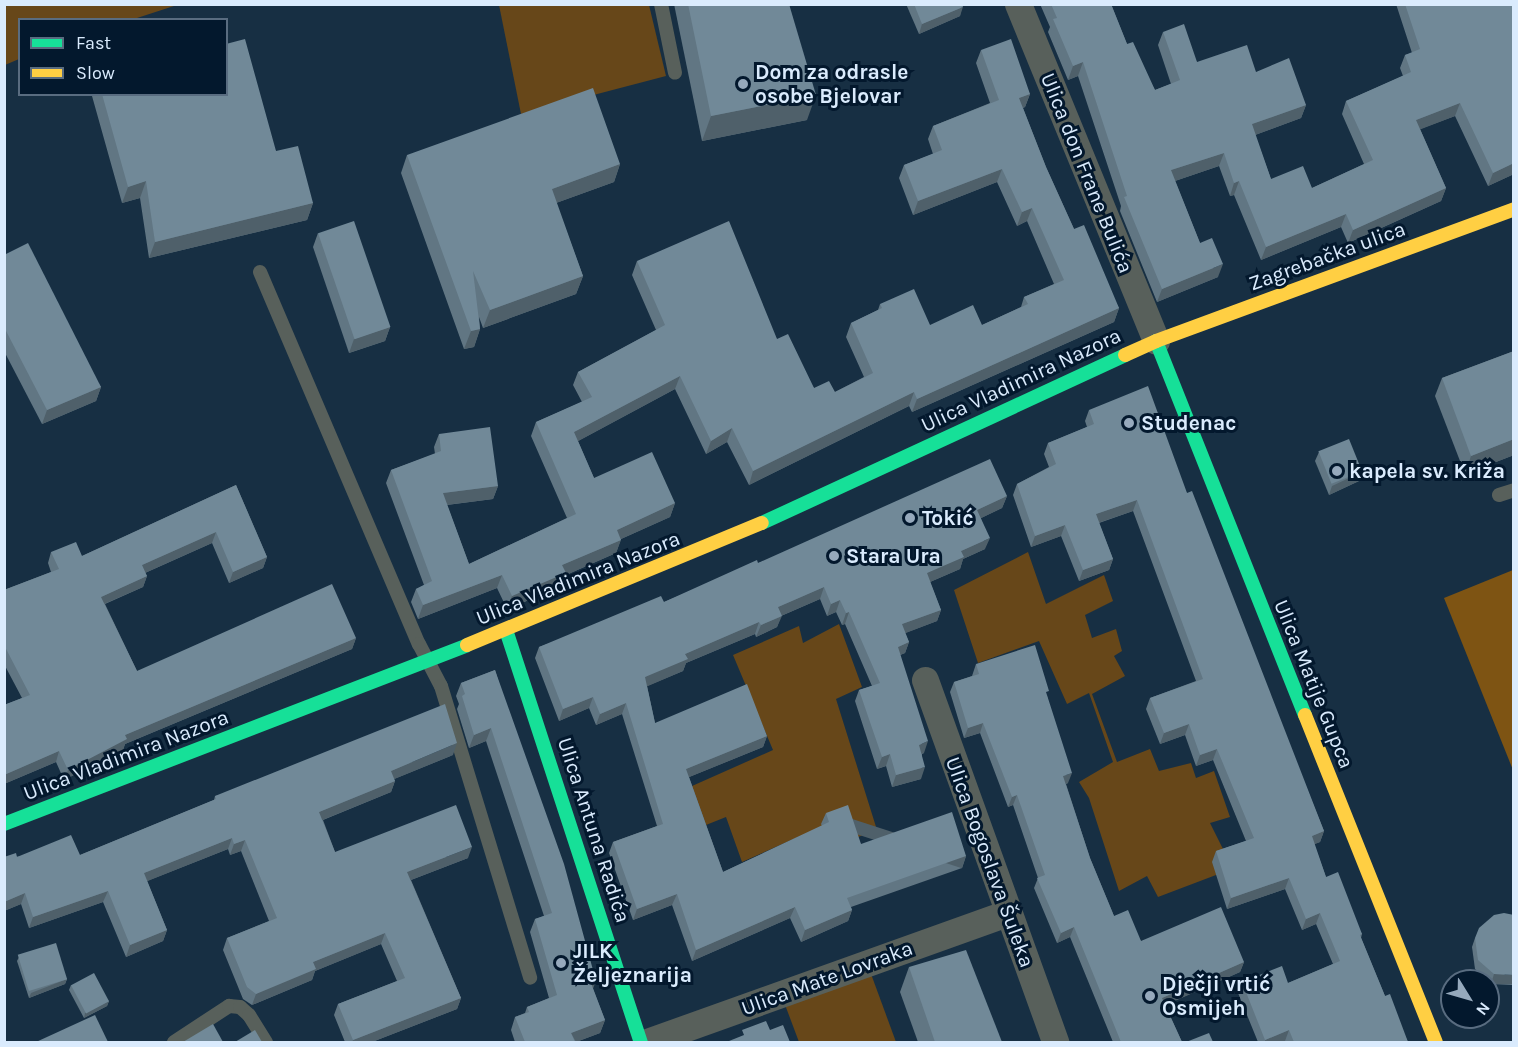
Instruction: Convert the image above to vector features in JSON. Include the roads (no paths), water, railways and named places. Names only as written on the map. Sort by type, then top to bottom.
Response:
[{"type":"main road","name":"Zagrebačka ulica","points":[[1155,341],[1514,209]]},
{"type":"main road","name":"Ulica Vladimira Nazora","points":[[4,824],[506,630],[736,535],[1155,341]]},
{"type":"main road","name":"Ulica Matije Gupca","points":[[1155,341],[1436,1042]]},
{"type":"main road","name":"Ulica Antuna Radića","points":[[506,630],[641,1042]]},
{"type":"street","name":"Ulica don Frane Bulića","points":[[1018,4],[1155,341]]},
{"type":"street","name":"Ulica Bogoslava Šuleka","points":[[926,680],[1055,1042]]},
{"type":"street","name":"Ulica Mate Lovraka","points":[[646,1042],[1008,913]]},
{"type":"lane","points":[[661,4],[675,73]]},
{"type":"lane","points":[[260,272],[427,661],[441,686],[530,978]]},
{"type":"lane","points":[[1499,495],[1514,490]]},
{"type":"lane","points":[[174,1042],[229,1006],[240,1007],[249,1014],[266,1042]]},
{"type":"place","name":"Dom za odrasle osobe Bjelovar","points":[[743,84]]},
{"type":"place","name":"Studenac","points":[[1129,423]]},
{"type":"place","name":"kapela sv. Križa","points":[[1337,471]]},
{"type":"place","name":"Tokić","points":[[910,518]]},
{"type":"place","name":"Stara Ura","points":[[834,556]]},
{"type":"place","name":"JILK Željeznarija","points":[[561,963]]},
{"type":"place","name":"Dječji vrtić Osmijeh","points":[[1150,996]]}]
